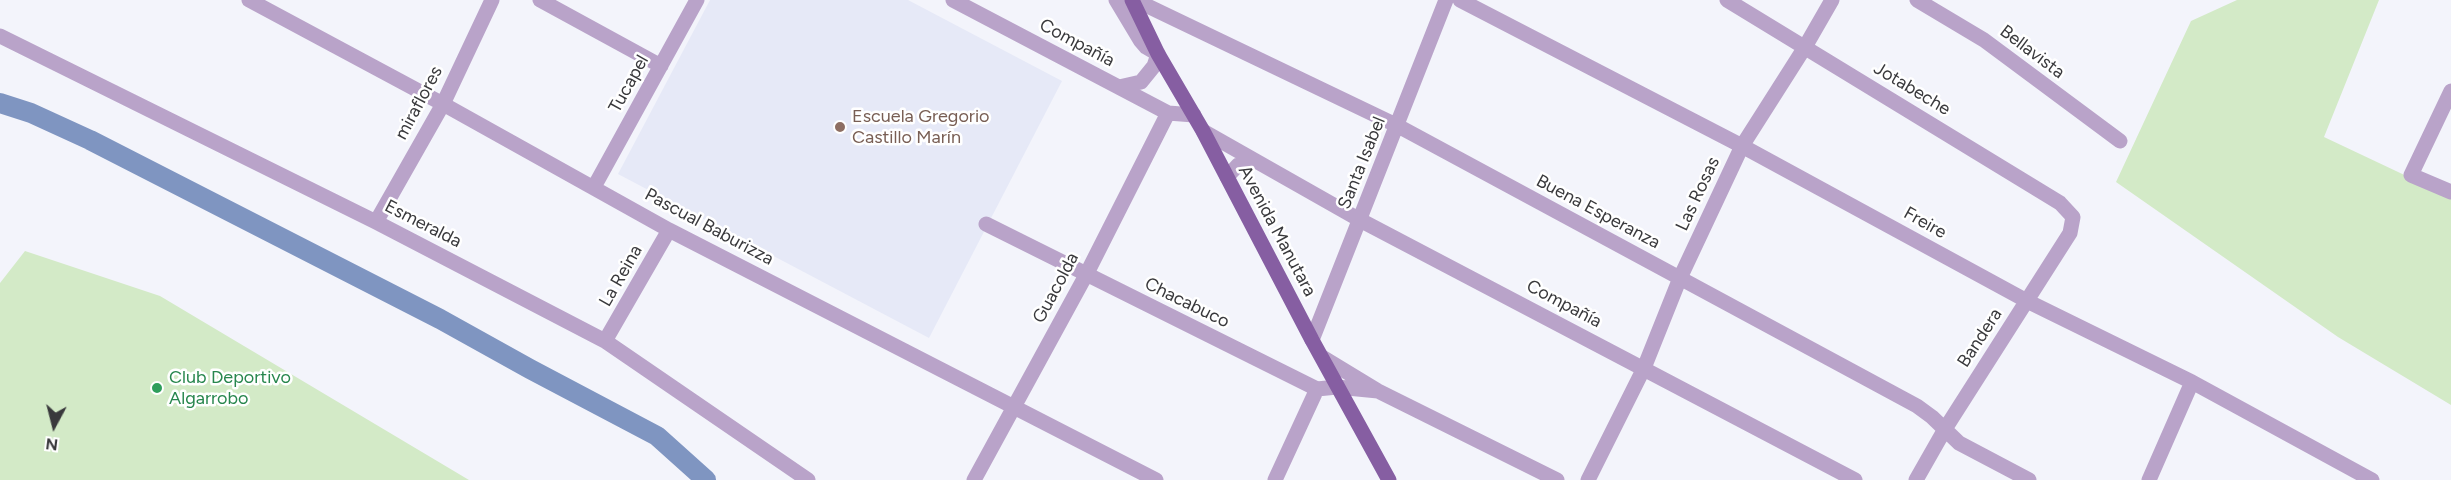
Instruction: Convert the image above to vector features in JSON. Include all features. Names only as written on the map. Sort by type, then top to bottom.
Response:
[{"type":"main road","name":"Avenida Manutara","points":[[1133,0],[1158,54],[1203,130],[1312,340],[1389,480]]},
{"type":"street","name":"Pascual Baburizza","points":[[249,0],[443,104],[669,230],[1156,480]]},
{"type":"street","name":"miraflores","points":[[376,222],[443,104],[492,0]]},
{"type":"street","points":[[540,0],[661,66]]},
{"type":"street","name":"Tucapel","points":[[594,187],[697,0]]},
{"type":"street","name":"Compañía","points":[[953,0],[1168,113],[1194,115]]},
{"type":"street","points":[[1116,0],[1140,40],[1146,47],[1158,54]]},
{"type":"street","name":"Buena Esperanza","points":[[1133,0],[1398,126],[1917,406],[1959,443],[2029,480]]},
{"type":"street","name":"Santa Isabel","points":[[1312,340],[1446,0]]},
{"type":"street","name":"Freire","points":[[1460,0],[1742,146],[2027,301],[2192,382],[2372,480]]},
{"type":"street","name":"Jotabeche","points":[[1726,0],[2060,203],[2073,217]]},
{"type":"street","name":"Las Rosas","points":[[1588,480],[1644,368],[1680,278],[1742,146],[1832,0]]},
{"type":"street","name":"Bellavista","points":[[1917,0],[1984,40],[2120,141]]},
{"type":"street","name":"Esmeralda","points":[[0,36],[376,222],[605,341],[808,480]]},
{"type":"street","name":"Compañía","points":[[1119,87],[1141,82],[1154,66],[1158,54]]},
{"type":"street","points":[[2451,91],[2411,175],[2451,192]]},
{"type":"street","name":"Guacolda","points":[[974,480],[1086,275],[1168,113]]},
{"type":"street","name":"Compañía","points":[[1203,130],[1360,220],[1855,480]]},
{"type":"street","points":[[1227,177],[1238,165],[1256,161]]},
{"type":"street","name":"Bandera","points":[[1916,480],[1945,429],[2070,233],[2073,217]]},
{"type":"street","name":"Chacabuco","points":[[986,224],[1317,389]]},
{"type":"street","name":"La Reina","points":[[605,341],[669,230]]},
{"type":"street","points":[[1322,357],[1378,391],[1557,480]]},
{"type":"street","points":[[2149,480],[2192,382]]},
{"type":"street","points":[[1275,480],[1317,389],[1337,387],[1378,391]]},
{"type":"shaded area","name":"Escuela Gregorio Castillo Marín","points":[[710,0],[908,0],[1062,81],[929,338],[618,174]]},
{"type":"green space","points":[[2237,0],[2379,0],[2324,137],[2451,197],[2451,405],[2338,337],[2116,182],[2191,21]]},
{"type":"green space","name":"Club Deportivo Algarrobo","points":[[25,251],[160,296],[469,480],[0,480],[0,283]]},
{"type":"waterway","points":[[0,103],[31,113],[90,140],[440,319],[657,436],[706,480]]},
{"type":"place","name":"Escuela Gregorio Castillo Marín","points":[[840,127]]},
{"type":"place","name":"Club Deportivo Algarrobo","points":[[157,388]]}]
